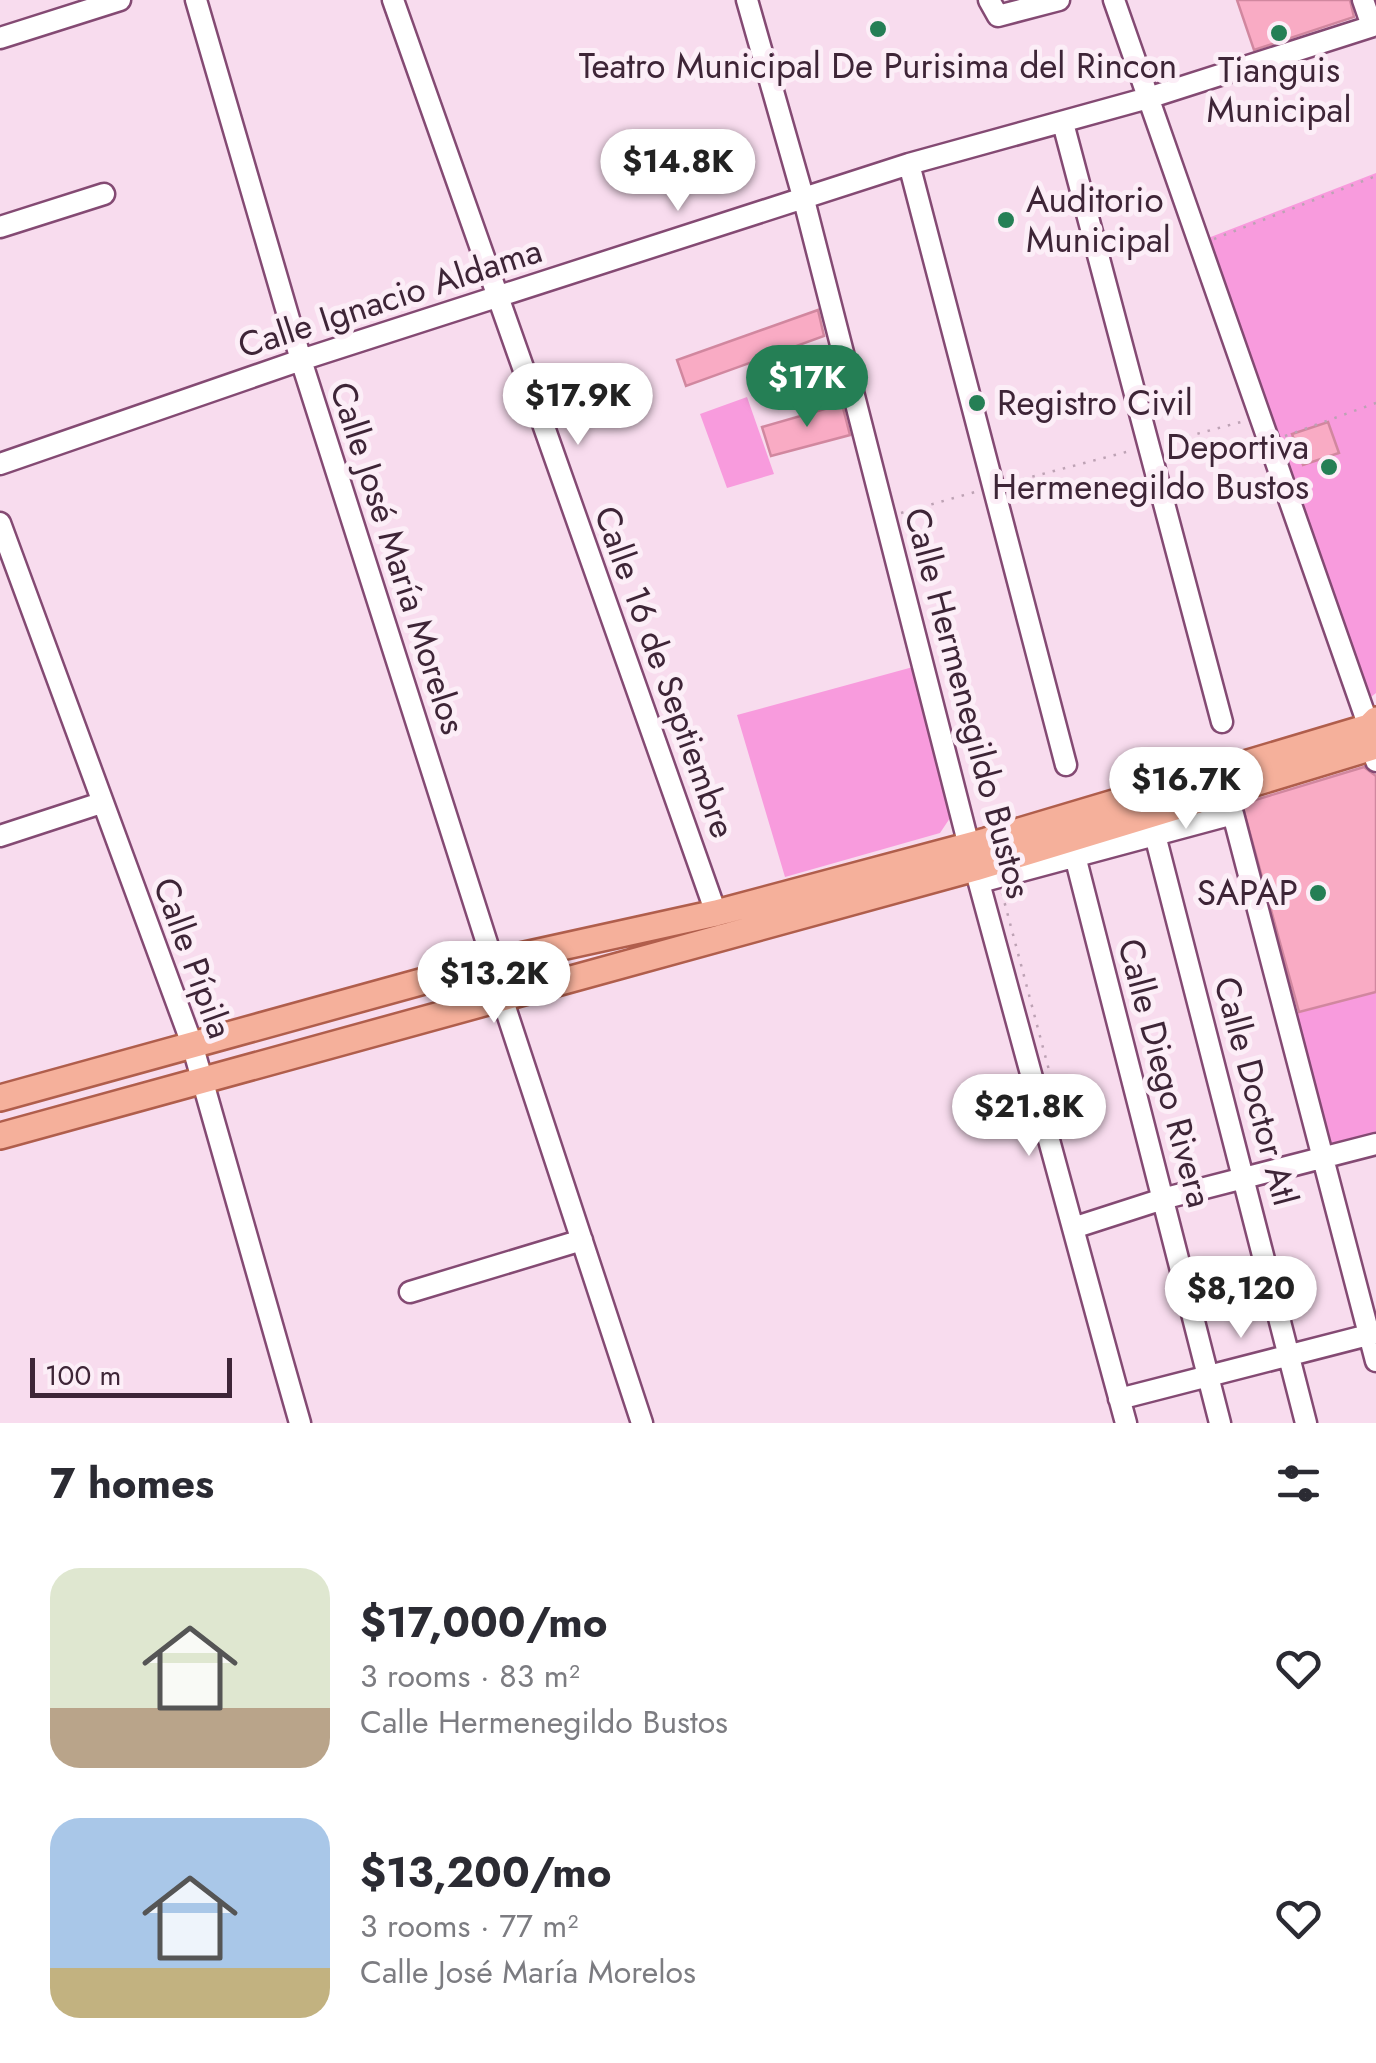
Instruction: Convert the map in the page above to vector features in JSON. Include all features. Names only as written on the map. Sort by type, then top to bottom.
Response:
[{"type":"main road","points":[[0,1136],[501,995],[981,868],[1374,739]]},
{"type":"main road","points":[[0,1098],[494,962],[716,913],[981,868]]},
{"type":"street","points":[[0,38],[120,0]]},
{"type":"street","name":"Calle José María Morelos","points":[[196,0],[300,360],[494,962]]},
{"type":"street","name":"Calle 16 de Septiembre","points":[[393,0],[716,913]]},
{"type":"street","name":"Calle Hermenegildo Bustos","points":[[747,0],[804,200],[1126,1423]]},
{"type":"street","points":[[989,0],[998,16],[1059,0]]},
{"type":"street","points":[[1114,0],[1374,739]]},
{"type":"street","points":[[1363,0],[1374,26]]},
{"type":"street","name":"Calle Ignacio Aldama","points":[[0,464],[300,360],[909,164],[1148,98],[1374,26]]},
{"type":"street","points":[[1063,123],[1222,722]]},
{"type":"street","points":[[909,164],[1066,765]]},
{"type":"street","points":[[0,227],[104,194]]},
{"type":"street","name":"Calle Pípila","points":[[0,522],[100,803],[192,1044],[300,1423]]},
{"type":"street","points":[[0,836],[100,803]]},
{"type":"street","points":[[981,868],[1075,856],[1233,814],[1372,1333],[1376,1361]]},
{"type":"street","name":"Calle Doctor Atl","points":[[1155,835],[1246,1176],[1306,1423]]},
{"type":"street","name":"Calle Diego Rivera","points":[[1075,856],[1166,1198],[1220,1423]]},
{"type":"street","points":[[501,995],[642,1423]]},
{"type":"street","points":[[1074,1228],[1166,1198],[1376,1144]]},
{"type":"street","points":[[410,1292],[582,1240]]},
{"type":"street","points":[[1119,1399],[1372,1333]]},
{"type":"path","points":[[1214,240],[1376,176]]},
{"type":"path","points":[[1282,437],[1376,403]]},
{"type":"path","points":[[886,517],[1258,418]]},
{"type":"path","name":"Calle Hermenegildo Bustos","points":[[981,868],[1050,1076]]},
{"type":"shaded area","name":"Deportiva Hermenegildo Bustos","points":[[1376,173],[1376,693],[1363,703],[1203,240]]},
{"type":"shaded area","points":[[747,397],[774,474],[727,488],[700,414]]},
{"type":"shaded area","points":[[913,667],[954,812],[940,833],[785,877],[737,715]]},
{"type":"shaded area","points":[[1376,992],[1376,1132],[1328,1144],[1292,1014]]},
{"type":"building","name":"Tianguis Municipal","points":[[1237,0],[1350,0],[1354,17],[1254,50]]},
{"type":"building","points":[[818,310],[824,336],[686,386],[677,360]]},
{"type":"building","points":[[842,404],[850,435],[771,456],[762,427]]},
{"type":"building","points":[[1328,422],[1339,453],[1303,465],[1292,434]]},
{"type":"building","name":"SAPAP","points":[[1364,767],[1376,776],[1376,992],[1299,1012],[1242,804]]},
{"type":"place","name":"Teatro Municipal De Purisima del Rincon","points":[[878,29]]},
{"type":"place","name":"Tianguis Municipal","points":[[1279,33]]},
{"type":"place","name":"Auditorio Municipal","points":[[1006,220]]},
{"type":"place","name":"Registro Civil","points":[[977,403]]},
{"type":"place","name":"Deportiva Hermenegildo Bustos","points":[[1329,467]]},
{"type":"place","name":"SAPAP","points":[[1318,893]]}]
